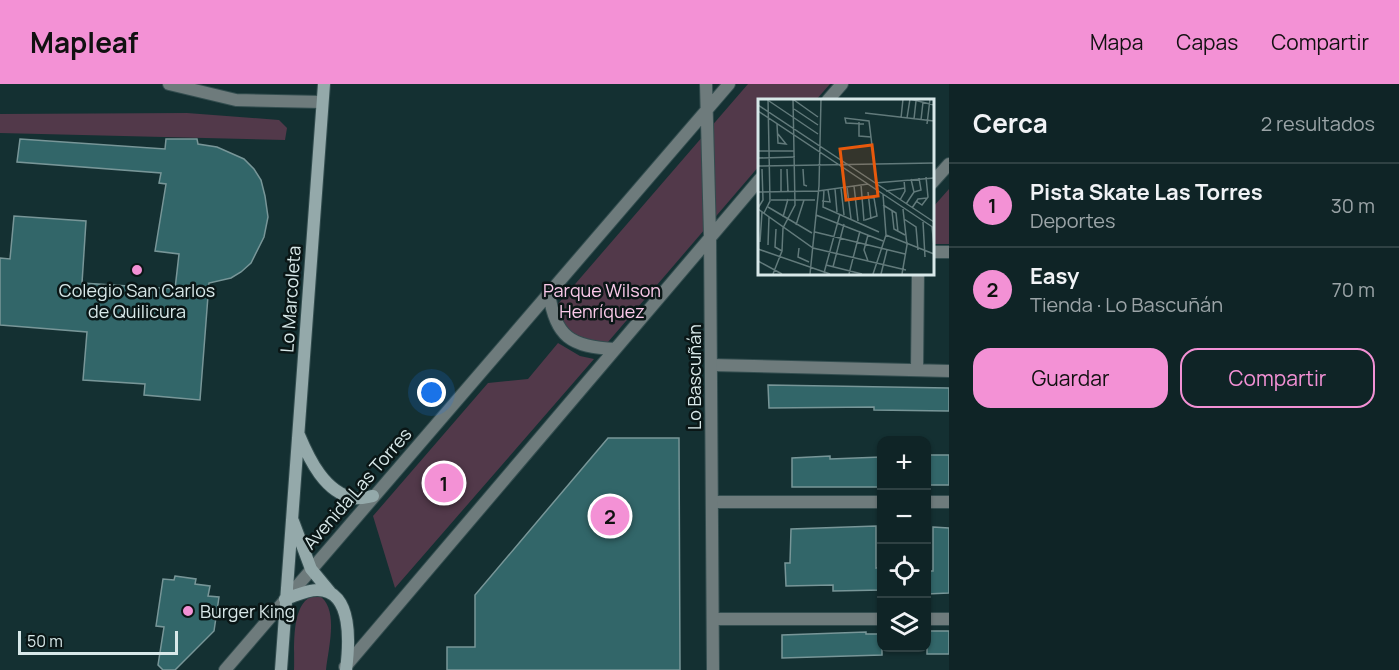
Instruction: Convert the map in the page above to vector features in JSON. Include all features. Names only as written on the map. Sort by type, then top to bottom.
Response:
[{"type":"main road","name":"Lo Marcoleta","points":[[281,670],[324,84]]},
{"type":"main road","points":[[297,432],[311,463],[338,492],[354,498],[373,496]]},
{"type":"main road","name":"Lo Marcoleta","points":[[291,517],[311,569],[338,600],[344,613],[348,633],[345,668]]},
{"type":"main road","points":[[285,599],[313,590],[330,592]]},
{"type":"street","points":[[169,84],[236,100],[322,102]]},
{"type":"street","name":"Lo Bascuñán","points":[[706,84],[712,365],[713,670]]},
{"type":"street","name":"Avenida Las Torres","points":[[225,670],[729,84]]},
{"type":"street","points":[[829,99],[842,84]]},
{"type":"street","points":[[934,182],[949,164]]},
{"type":"street","points":[[345,668],[758,181]]},
{"type":"street","points":[[917,370],[918,274]]},
{"type":"street","points":[[549,293],[554,318],[568,339],[582,345],[615,349]]},
{"type":"street","points":[[712,365],[949,370]]},
{"type":"street","points":[[712,502],[877,502]]},
{"type":"street","points":[[931,502],[949,502]]},
{"type":"street","points":[[713,619],[877,619]]},
{"type":"street","points":[[931,619],[949,619]]},
{"type":"green space","name":"Parque Wilson Henríquez","points":[[748,84],[830,84],[817,99],[758,99],[758,167],[608,342],[596,344],[565,331],[557,305]]},
{"type":"green space","points":[[187,113],[279,120],[287,128],[285,140],[0,133],[0,114]]},
{"type":"green space","points":[[949,189],[949,244],[934,244],[934,206]]},
{"type":"green space","points":[[558,343],[580,356],[594,359],[395,588],[373,516],[488,383],[528,379]]},
{"type":"green space","points":[[318,595],[325,601],[331,618],[326,670],[294,670],[294,638],[298,614],[302,605],[309,598]]},
{"type":"building","points":[[20,139],[165,149],[166,139],[197,139],[198,144],[217,147],[244,159],[254,169],[261,180],[265,196],[268,217],[264,237],[251,263],[241,272],[231,278],[209,283],[200,400],[144,395],[145,384],[83,380],[87,332],[0,325],[0,258],[10,259],[14,216],[86,221],[82,283],[175,289],[179,254],[155,251],[166,184],[159,183],[161,173],[17,162]]},
{"type":"building","points":[[768,385],[949,388],[949,411],[874,410],[874,407],[769,408]]},
{"type":"building","points":[[608,438],[679,438],[680,670],[447,670],[447,647],[475,647],[475,595]]},
{"type":"building","points":[[931,455],[949,455],[949,485],[931,485]]},
{"type":"building","points":[[877,457],[877,487],[792,487],[792,458]]},
{"type":"building","points":[[876,526],[877,590],[833,591],[833,585],[786,586],[785,563],[790,563],[791,529]]},
{"type":"building","points":[[933,527],[949,528],[949,593],[931,594],[931,571],[933,571]]},
{"type":"building","name":"Burger King","points":[[175,576],[196,579],[195,584],[210,586],[208,596],[219,597],[214,631],[175,670],[163,670],[158,665],[164,627],[156,626],[163,579],[174,580]]},
{"type":"building","points":[[931,631],[949,631],[949,654],[927,654],[931,652]]},
{"type":"building","points":[[866,632],[866,634],[877,634],[877,652],[882,652],[882,655],[782,658],[782,635]]},
{"type":"place","name":"Colegio San Carlos de Quilicura","points":[[137,270]]},
{"type":"place","name":"Pista Skate Las Torres","points":[[444,483]]},
{"type":"place","name":"Easy","points":[[610,516]]},
{"type":"place","name":"Burger King","points":[[188,611]]}]
